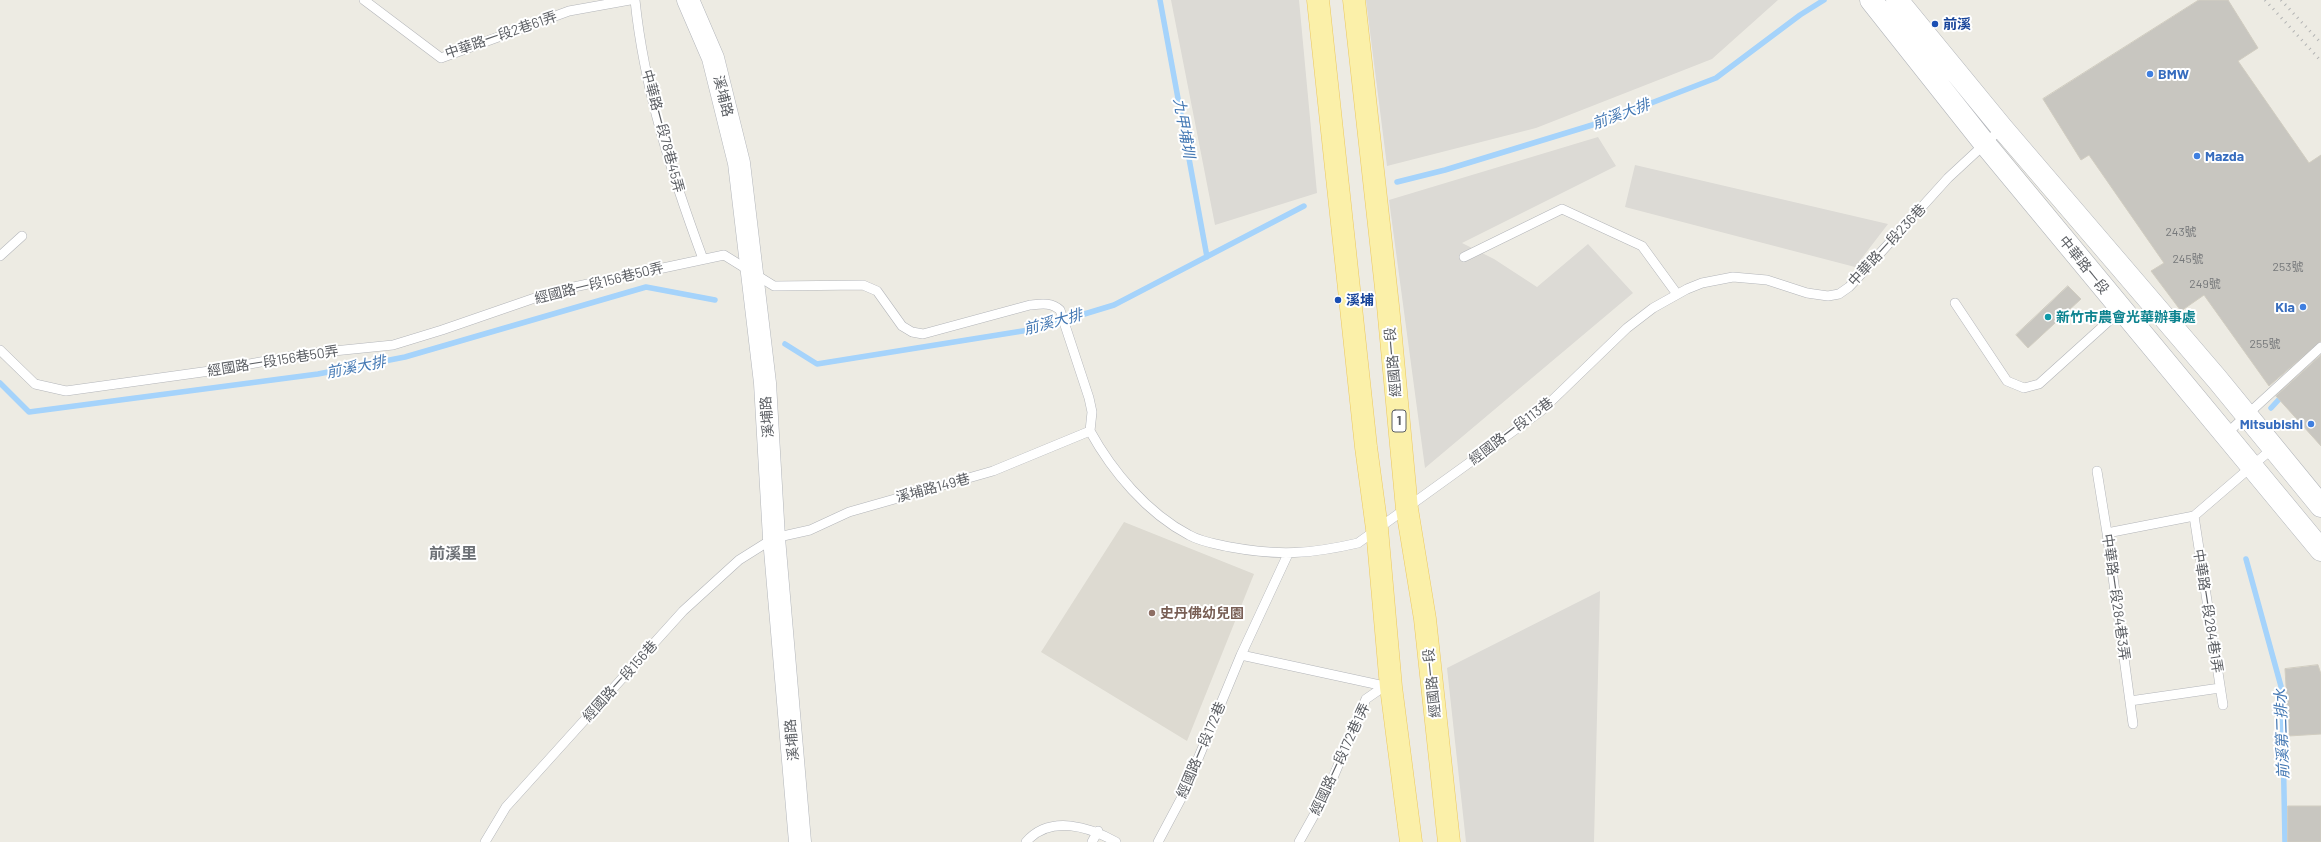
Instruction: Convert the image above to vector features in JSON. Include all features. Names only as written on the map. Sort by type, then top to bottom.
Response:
[{"type":"main road","points":[[1318,0],[1366,447],[1377,530],[1391,687],[1411,842]]},
{"type":"main road","name":"經國路一段","points":[[1354,0],[1388,306],[1407,509],[1424,618],[1449,842]]},
{"type":"street","name":"溪埔路","points":[[688,0],[713,58],[739,163],[764,383],[774,538],[800,842]]},
{"type":"street","points":[[1870,0],[1906,26]]},
{"type":"street","points":[[1898,0],[1906,26]]},
{"type":"street","name":"中華路一段","points":[[1906,26],[2002,128],[2246,415],[2321,506]]},
{"type":"street","name":"中華路一段","points":[[1906,26],[1985,144],[2224,436],[2321,550]]},
{"type":"lane","name":"中華路一段2巷61弄","points":[[364,0],[441,58],[569,11],[630,0]]},
{"type":"lane","name":"中華路一段78巷45弄","points":[[635,0],[640,46],[652,95],[676,186],[703,259]]},
{"type":"lane","name":"中華路一段236巷","points":[[1677,294],[1702,283],[1733,277],[1767,280],[1806,293],[1828,296],[1839,294],[1849,287],[1948,178],[2002,128]]},
{"type":"lane","points":[[1464,257],[1562,209],[1642,246],[1677,294]]},
{"type":"lane","points":[[0,256],[22,236]]},
{"type":"lane","name":"經國路一段156巷50弄","points":[[0,350],[35,384],[66,391],[217,370],[304,354],[392,345],[442,330],[555,291],[724,255],[774,286],[863,285],[877,291],[902,326],[912,332],[923,334],[1030,305],[1043,303],[1055,305],[1060,310],[1089,398],[1092,412],[1090,431]]},
{"type":"lane","name":"經國路一段113巷","points":[[1377,530],[1541,412],[1627,328],[1653,308],[1677,294]]},
{"type":"lane","points":[[1955,303],[2007,381],[2024,388],[2039,384],[2121,310]]},
{"type":"lane","points":[[2224,436],[2321,347]]},
{"type":"lane","points":[[1090,431],[1098,446],[1130,487],[1145,502],[1189,536],[1207,542],[1254,551],[1288,554],[1323,551],[1358,543],[1377,530]]},
{"type":"lane","name":"溪埔路149巷","points":[[774,538],[810,530],[850,512],[993,471],[1090,431]]},
{"type":"lane","points":[[2107,533],[2194,516],[2252,468],[2273,448]]},
{"type":"lane","name":"中華路一段284巷3弄","points":[[2097,471],[2133,724]]},
{"type":"lane","name":"中華路一段284巷1弄","points":[[2194,516],[2223,705]]},
{"type":"lane","name":"經國路一段156巷","points":[[485,842],[506,807],[683,611],[739,560],[774,538]]},
{"type":"lane","name":"經國路一段172巷","points":[[1158,842],[1183,794],[1241,656],[1288,554]]},
{"type":"lane","points":[[1241,656],[1391,687]]},
{"type":"lane","name":"經國路一段172巷1弄","points":[[1299,842],[1327,792],[1366,700],[1379,690],[1391,687]]},
{"type":"lane","points":[[2130,701],[2220,688]]},
{"type":"lane","points":[[1026,842],[1032,835],[1048,827],[1082,827],[1098,831],[1116,842]]},
{"type":"lane","points":[[1092,842],[1098,831]]},
{"type":"shaded area","points":[[1171,0],[1299,0],[1317,193],[1215,225]]},
{"type":"shaded area","points":[[1366,0],[1778,0],[1712,59],[1536,128],[1387,166]]},
{"type":"shaded area","points":[[1598,137],[1616,166],[1462,243],[1494,259],[1537,287],[1588,244],[1633,293],[1425,468],[1389,200]]},
{"type":"shaded area","points":[[1635,165],[1888,224],[1855,267],[1625,207]]},
{"type":"shaded area","name":"史丹佛幼兒園","points":[[1124,522],[1254,574],[1187,741],[1041,652]]},
{"type":"shaded area","points":[[1600,591],[1594,842],[1466,842],[1447,668]]},
{"type":"building","points":[[2199,0],[2228,0],[2258,48],[2238,61],[2309,163],[2321,155],[2321,341],[2269,386],[2204,295],[2181,311],[2151,271],[2164,263],[2089,155],[2081,160],[2043,99]]},
{"type":"building","name":"新竹市農會光華辦事處","points":[[2068,286],[2081,299],[2028,348],[2016,335]]},
{"type":"building","name":"Mitsubishi","points":[[2321,355],[2321,446],[2276,396]]},
{"type":"building","points":[[2318,665],[2321,674],[2321,734],[2289,736],[2285,669]]},
{"type":"building","points":[[2288,806],[2321,806],[2321,842],[2288,842]]},
{"type":"waterway","name":"九甲埔圳","points":[[1160,0],[1207,257]]},
{"type":"waterway","name":"前溪大排","points":[[1397,182],[1445,170],[1602,122],[1716,78],[1800,15],[1824,0]]},
{"type":"waterway","name":"前溪大排","points":[[785,344],[817,364],[1035,329],[1114,305],[1304,206]]},
{"type":"waterway","name":"前溪大排","points":[[0,383],[29,412],[318,374],[405,357],[646,287],[715,300]]},
{"type":"waterway","points":[[2271,408],[2283,395]]},
{"type":"waterway","name":"前溪第二排水","points":[[2246,559],[2282,690],[2285,842]]},
{"type":"railway","points":[[2265,0],[2321,61]]},
{"type":"railway","points":[[2281,0],[2321,43]]},
{"type":"place","name":"前溪","points":[[1935,24]]},
{"type":"place","name":"BMW","points":[[2150,74]]},
{"type":"place","name":"Mazda","points":[[2197,156]]},
{"type":"place","name":"溪埔","points":[[1338,300]]},
{"type":"place","name":"Kia","points":[[2303,307]]},
{"type":"place","name":"新竹市農會光華辦事處","points":[[2048,317]]},
{"type":"place","name":"Mitsubishi","points":[[2311,424]]},
{"type":"place","name":"史丹佛幼兒園","points":[[1152,613]]},
{"type":"district","name":"前溪里","points":[[453,554]]}]
